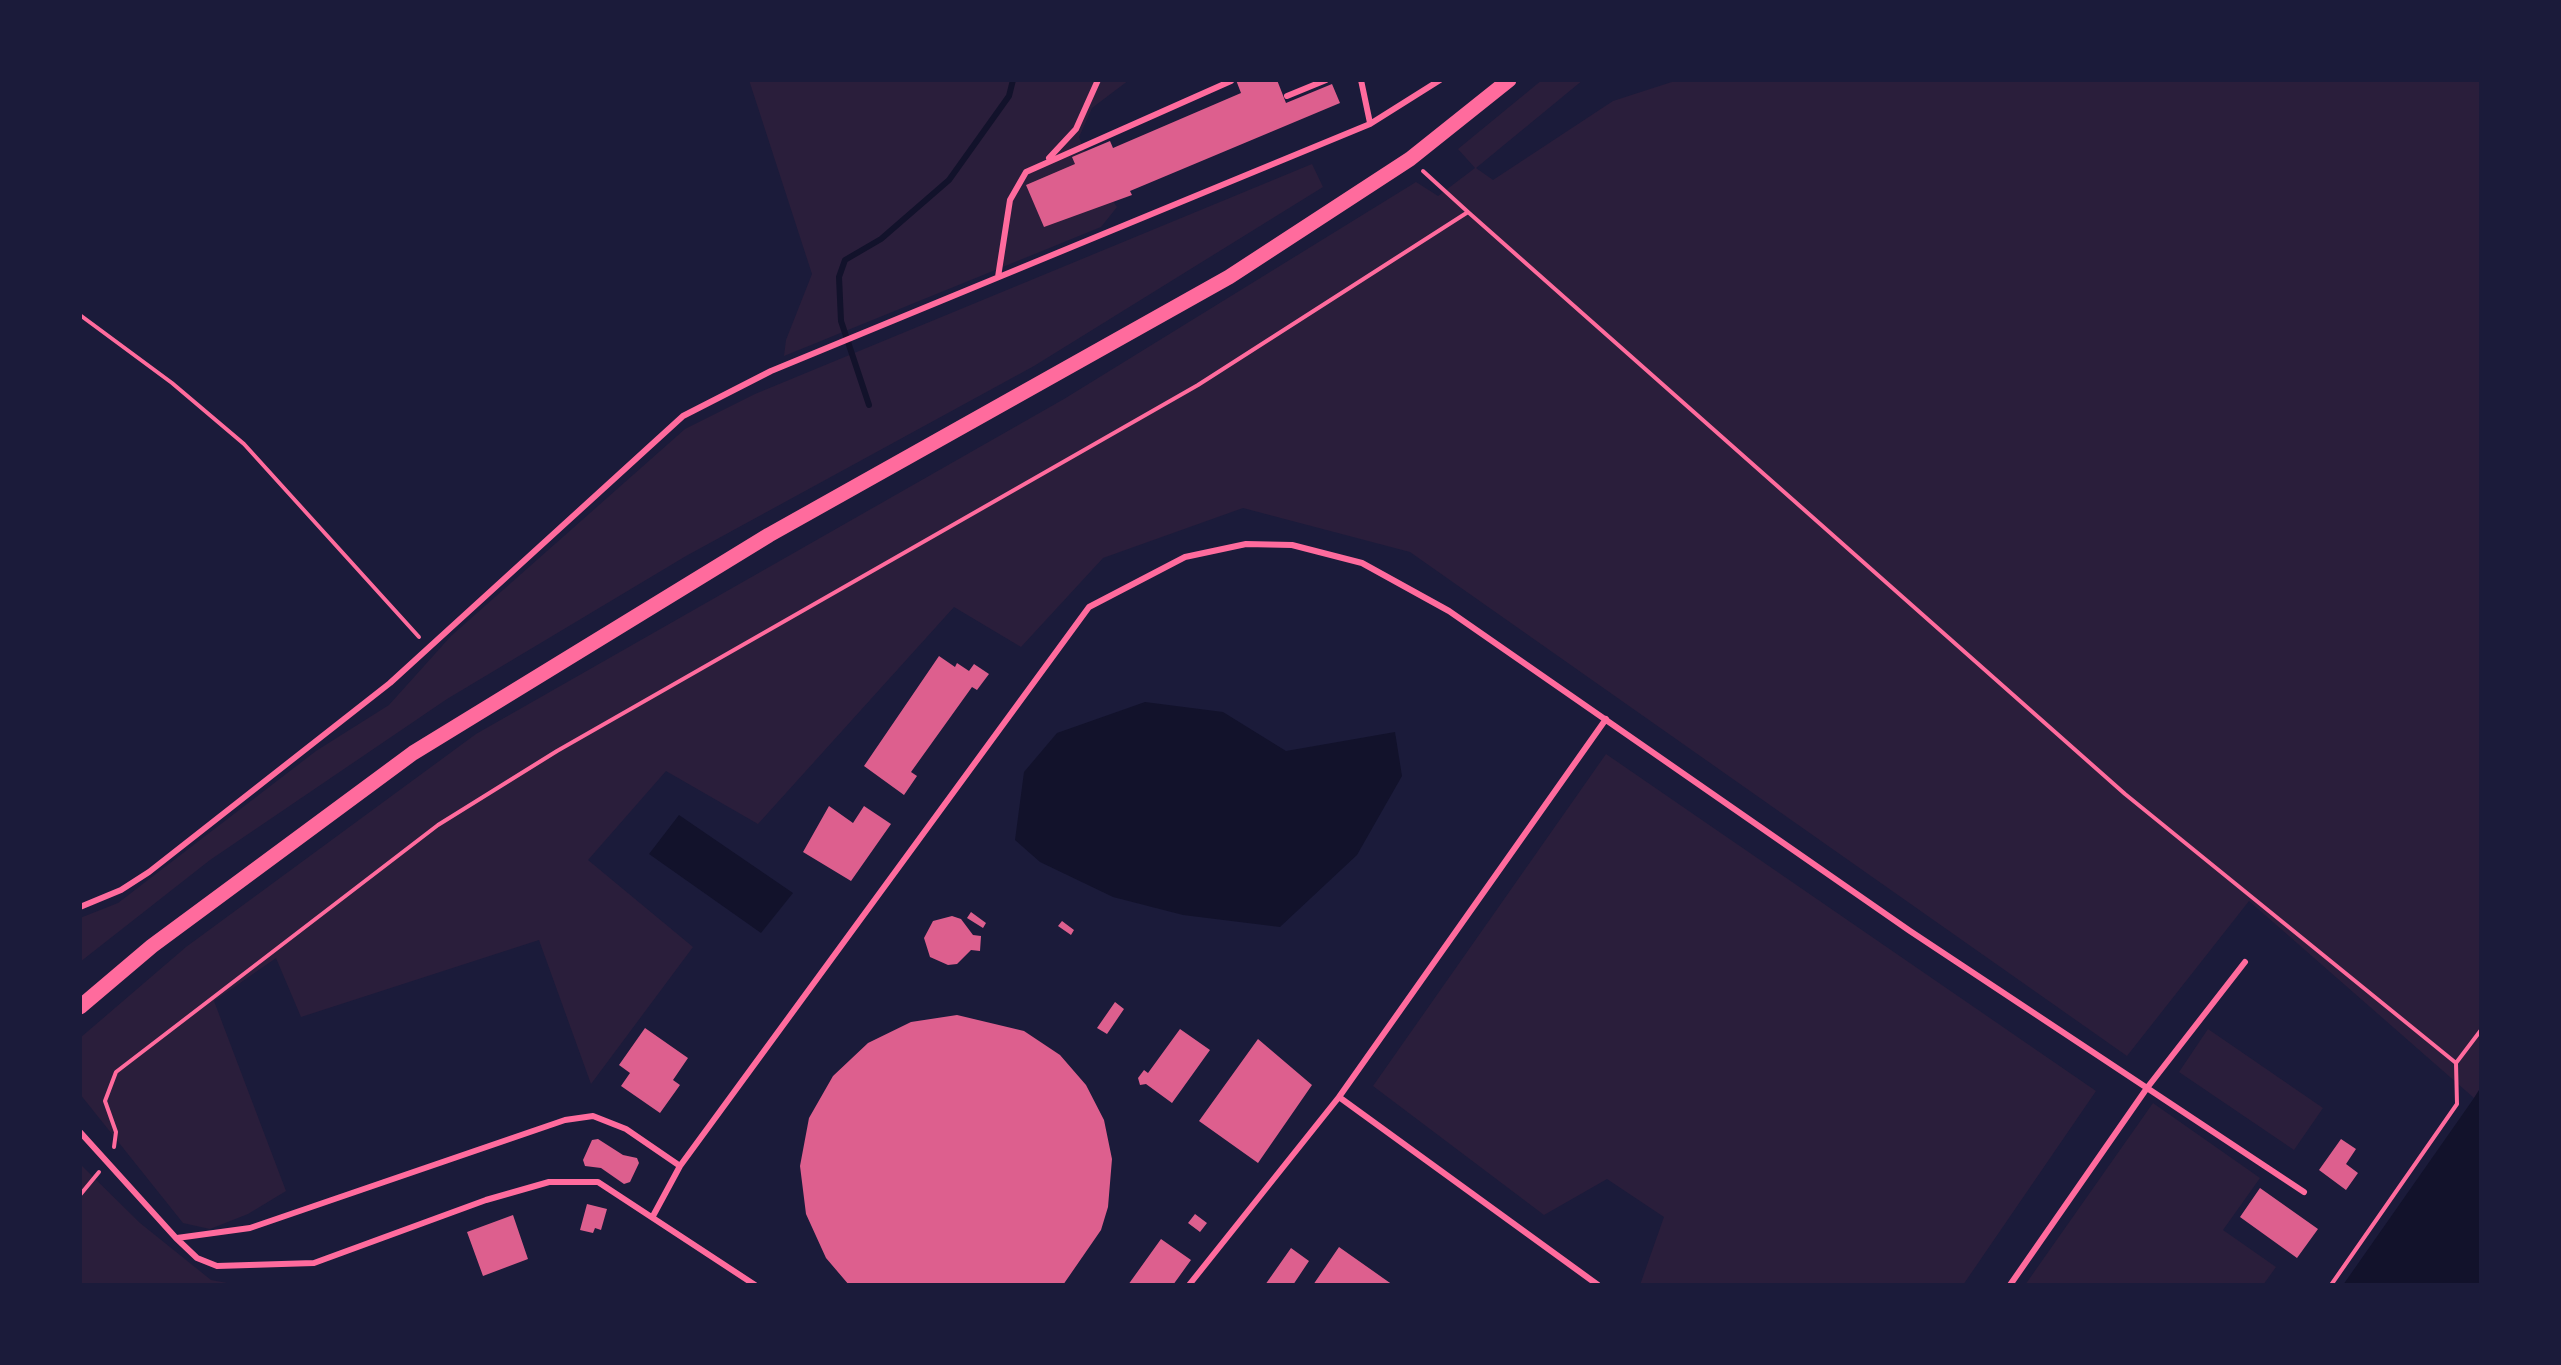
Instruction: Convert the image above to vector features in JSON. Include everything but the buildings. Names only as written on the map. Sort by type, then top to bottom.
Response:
[{"type":"main road","points":[[80,1006],[152,946],[413,753],[769,536],[1229,277],[1410,159],[1509,80]]},
{"type":"lane","points":[[1045,163],[1076,129],[1098,80]]},
{"type":"lane","points":[[1287,96],[1326,80]]},
{"type":"lane","points":[[1362,80],[1370,124]]},
{"type":"lane","points":[[80,907],[121,890],[148,872],[390,683],[682,416],[771,370],[1370,124],[1440,80]]},
{"type":"lane","points":[[998,278],[1010,200],[1026,172],[1231,81]]},
{"type":"lane","points":[[653,1216],[680,1166],[1089,608],[1185,558],[1246,544],[1292,544],[1362,563],[1450,611],[1910,931],[2304,1192]]},
{"type":"lane","points":[[1188,1285],[1339,1097],[1606,720]]},
{"type":"lane","points":[[2010,1285],[2146,1088],[2245,962]]},
{"type":"lane","points":[[1339,1097],[1598,1285]]},
{"type":"lane","points":[[176,1238],[250,1228],[565,1120],[593,1116],[626,1129],[680,1166]]},
{"type":"lane","points":[[80,1132],[176,1238],[197,1258],[217,1266],[314,1262],[486,1200],[549,1182],[598,1182],[755,1285]]},
{"type":"path","points":[[1410,159],[2111,781],[2456,1063]]},
{"type":"path","points":[[80,1195],[106,1162],[116,1132],[105,1101],[116,1072],[438,825],[557,751],[1198,384],[1468,212]]},
{"type":"path","points":[[80,315],[172,382],[244,444],[429,648]]},
{"type":"path","points":[[2330,1285],[2458,1104],[2456,1063],[2481,1030]]},
{"type":"shaded area","points":[[749,80],[1129,80],[1092,108],[1079,137],[1092,171],[1117,207],[1101,227],[784,356],[786,340],[812,274]]},
{"type":"shaded area","points":[[1542,80],[1583,80],[1476,168],[1493,180],[1613,101],[1678,80],[2481,80],[2481,1087],[2474,1098],[2249,901],[2127,1056],[1410,552],[1243,508],[1103,558],[1021,647],[954,607],[758,824],[666,771],[588,860],[693,947],[591,1084],[539,940],[301,1017],[276,958],[214,1001],[286,1191],[248,1214],[210,1229],[183,1223],[80,1094],[80,1038],[186,947],[476,734],[1064,399],[1416,182],[1438,196],[1475,168],[1458,149]]},
{"type":"shaded area","points":[[1312,164],[1323,187],[1034,366],[686,556],[447,699],[210,860],[80,962],[80,918],[118,903],[316,751],[389,705],[451,636],[685,429],[755,394]]},
{"type":"shaded area","points":[[1145,702],[1223,712],[1286,751],[1395,732],[1402,776],[1357,855],[1280,927],[1183,915],[1113,897],[1040,862],[1015,840],[1024,772],[1057,733]]},
{"type":"shaded area","points":[[1606,754],[2096,1091],[1963,1285],[1640,1285],[1664,1217],[1607,1179],[1544,1215],[1373,1086]]},
{"type":"shaded area","points":[[679,815],[793,893],[761,933],[649,854]]},
{"type":"shaded area","points":[[2208,1029],[2323,1108],[2294,1150],[2179,1072]]},
{"type":"shaded area","points":[[2481,1087],[2481,1285],[2343,1285],[2474,1098]]},
{"type":"shaded area","points":[[2153,1103],[2260,1178],[2223,1230],[2276,1267],[2263,1285],[2025,1285]]},
{"type":"shaded area","points":[[80,1164],[140,1223],[211,1280],[238,1285],[80,1285]]},
{"type":"waterway","points":[[869,405],[841,321],[839,277],[845,260],[881,239],[949,180],[1009,96],[1013,80]]}]
